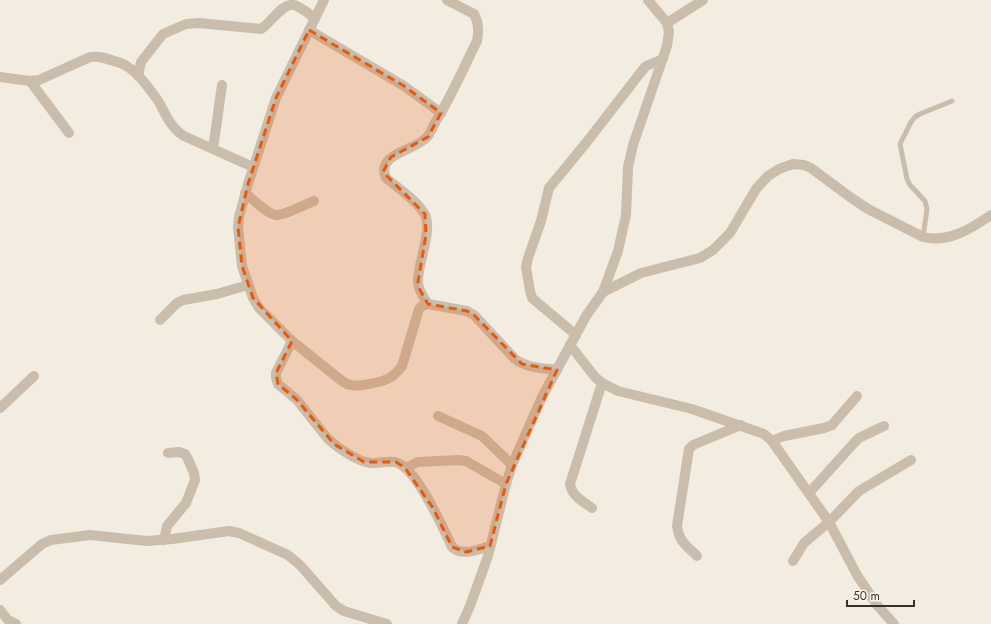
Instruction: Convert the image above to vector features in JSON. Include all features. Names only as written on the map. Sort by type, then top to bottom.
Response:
[{"type":"street","points":[[324,0],[280,89],[245,193],[238,227],[242,266],[253,298],[259,308],[292,341],[342,381],[350,385],[357,386],[378,382],[390,378],[397,373],[402,366],[419,310],[422,306],[428,304],[467,311],[474,315],[515,359],[522,364],[556,370]]},
{"type":"street","points":[[428,304],[420,290],[418,282],[426,235],[425,214],[386,178],[383,172],[385,164],[391,157],[422,142],[428,137],[477,41],[479,32],[477,19],[474,14],[446,0]]},
{"type":"street","points":[[462,624],[488,556],[512,465],[542,397],[556,370],[586,316],[603,292],[622,238],[626,215],[628,167],[633,145],[663,59],[669,32],[667,23],[648,0]]},
{"type":"street","points":[[667,23],[703,0]]},
{"type":"street","points":[[138,76],[141,62],[163,34],[186,24],[198,22],[261,29],[266,26],[283,8],[289,5],[294,5],[300,8],[314,18]]},
{"type":"street","points":[[309,30],[404,86],[441,113]]},
{"type":"street","points":[[0,77],[30,81],[39,80],[90,57],[96,56],[127,66],[138,76],[158,101],[178,132],[254,167]]},
{"type":"street","points":[[576,335],[538,304],[532,298],[530,291],[526,267],[541,220],[549,188],[646,66],[663,59]]},
{"type":"street","points":[[30,81],[69,133]]},
{"type":"street","points":[[214,149],[222,85]]},
{"type":"street","points":[[603,292],[641,272],[700,258],[713,250],[730,233],[756,189],[768,176],[779,169],[793,164],[804,164],[868,209],[923,237],[942,239],[959,234],[991,216]]},
{"type":"street","points":[[245,193],[269,212],[276,215],[314,201]]},
{"type":"street","points":[[160,320],[177,303],[183,300],[217,294],[248,285]]},
{"type":"street","points":[[292,341],[276,373],[276,378],[278,384],[297,400],[322,433],[334,444],[364,462],[396,462],[405,468],[410,473],[433,508],[452,547],[456,550],[466,552],[490,546]]},
{"type":"street","points":[[570,345],[589,370],[602,383],[618,390],[692,409],[764,434],[772,441],[829,522],[857,575],[877,605],[894,624]]},
{"type":"street","points":[[0,408],[34,376]]},
{"type":"street","points":[[592,508],[576,497],[571,491],[570,484],[602,383]]},
{"type":"street","points":[[772,441],[784,436],[832,425],[857,396]]},
{"type":"street","points":[[438,416],[482,436],[512,465]]},
{"type":"street","points":[[697,556],[681,541],[677,526],[689,449],[693,445],[741,425]]},
{"type":"street","points":[[809,493],[859,438],[884,426]]},
{"type":"street","points":[[164,540],[167,526],[186,503],[195,480],[194,473],[185,454],[179,452],[168,453]]},
{"type":"street","points":[[792,561],[804,543],[829,522],[859,492],[911,460]]},
{"type":"street","points":[[405,468],[418,462],[466,461],[506,484]]},
{"type":"street","points":[[0,580],[42,544],[51,540],[90,535],[133,540],[164,540],[229,531],[239,533],[294,559],[336,606],[344,611],[387,624]]},
{"type":"street","points":[[1,615],[16,624]]},
{"type":"lane","points":[[923,237],[927,209],[925,201],[910,185],[907,179],[900,144],[915,117],[952,101]]},
{"type":"highlighted area","points":[[309,30],[404,86],[441,113],[428,137],[391,157],[383,172],[425,214],[426,235],[418,282],[420,290],[428,304],[467,311],[474,315],[522,364],[557,370],[506,484],[490,546],[466,552],[452,547],[433,508],[405,468],[396,462],[364,462],[334,444],[297,400],[278,384],[276,373],[292,341],[253,298],[242,266],[238,227],[248,184],[276,98]]}]
